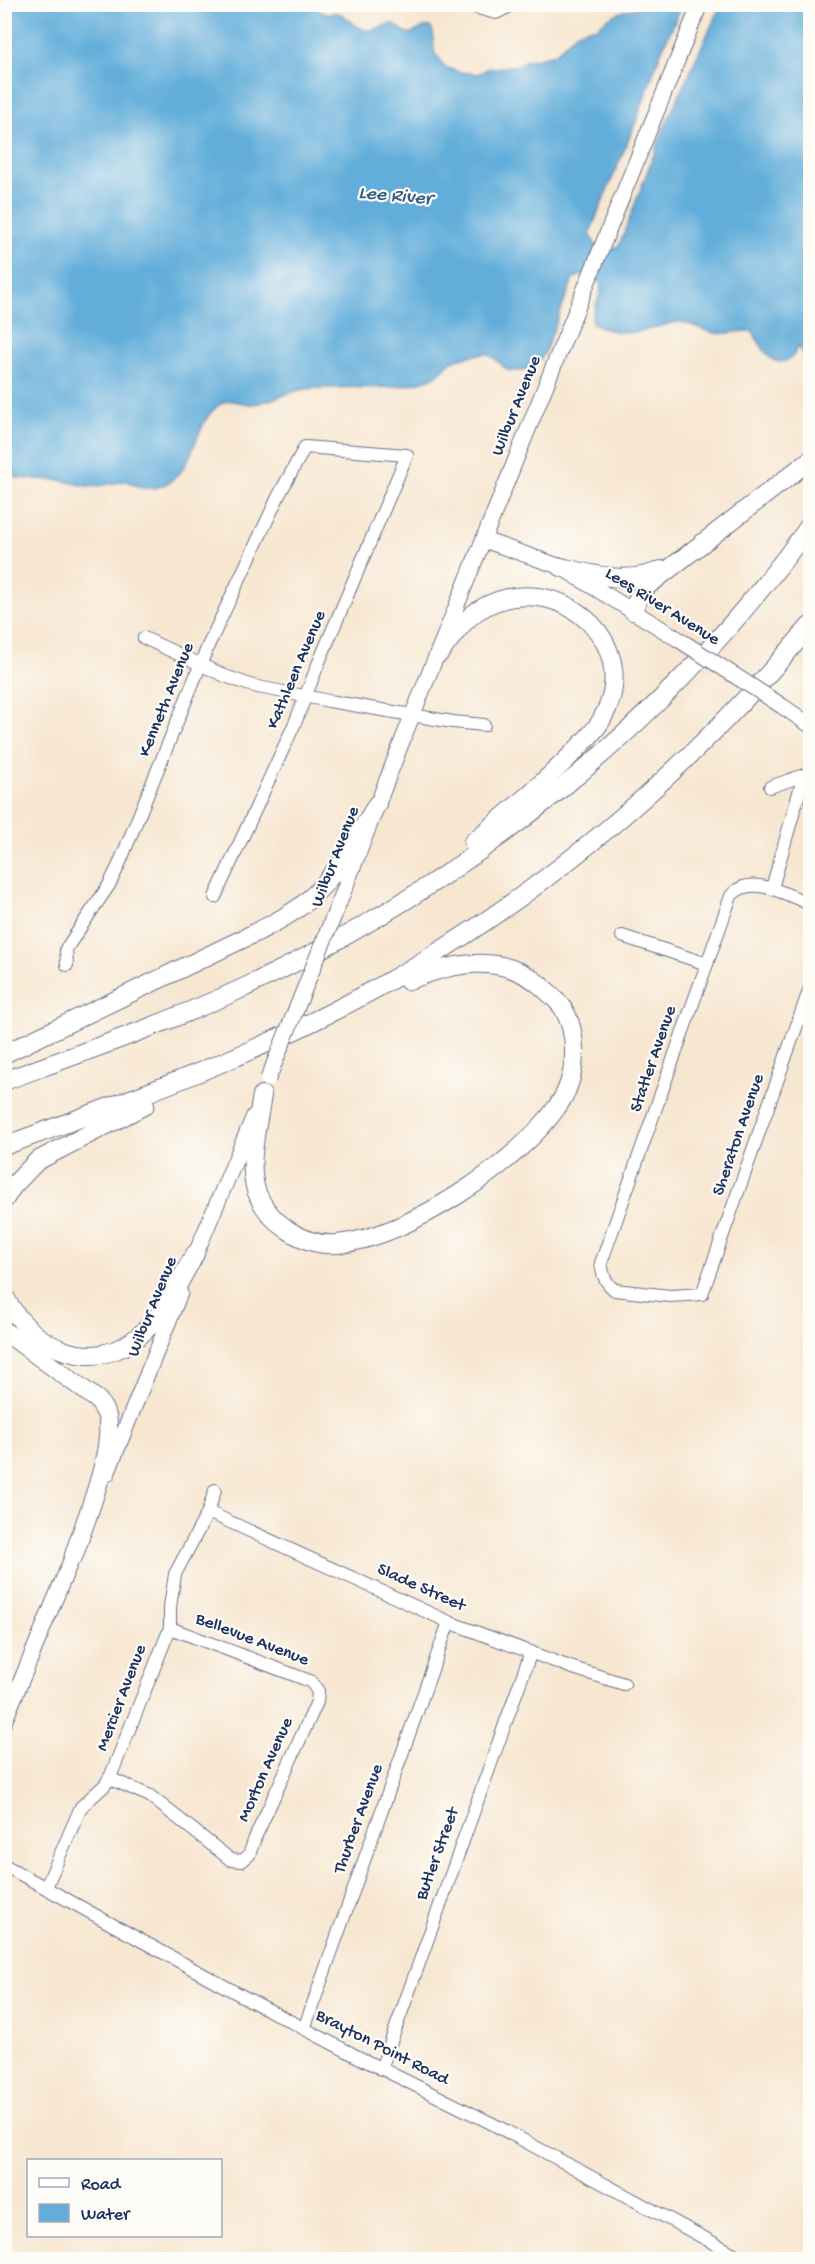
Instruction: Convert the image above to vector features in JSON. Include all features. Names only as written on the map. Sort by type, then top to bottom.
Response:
[{"type":"highway","points":[[633,610],[646,586],[810,460]]},
{"type":"highway","points":[[4,1081],[114,1041],[221,998],[305,958],[396,906],[455,868],[566,785],[619,739],[725,631],[810,525]]},
{"type":"highway","points":[[561,567],[608,578],[632,577],[658,572],[680,558]]},
{"type":"highway","points":[[396,906],[515,807],[587,738],[602,719],[612,687],[613,672],[610,658],[605,641],[596,627],[568,605],[536,597],[521,596],[507,599],[479,610],[439,654]]},
{"type":"highway","points":[[326,1016],[477,927],[590,844],[644,798],[712,734],[769,675],[810,626]]},
{"type":"highway","points":[[4,1054],[255,933],[291,913],[307,902],[344,858],[377,804]]},
{"type":"highway","points":[[4,1200],[13,1186],[37,1161],[230,1060],[326,1016],[438,969],[479,963],[507,966],[532,978],[562,1007],[573,1040],[572,1075],[558,1107],[515,1152],[463,1191],[432,1210],[375,1236],[336,1244],[317,1243],[291,1232],[279,1224],[261,1201],[256,1189],[253,1154],[265,1087]]},
{"type":"highway","points":[[4,1146],[230,1060]]},
{"type":"highway","points":[[4,1295],[21,1323],[46,1344],[75,1353],[109,1352],[125,1347],[153,1323],[195,1254]]},
{"type":"highway","points":[[4,1331],[98,1400],[106,1415],[108,1440],[105,1460],[74,1555]]},
{"type":"main road","name":"Wilbur Avenue","points":[[4,1722],[265,1087],[700,4]]},
{"type":"main road","name":"Lees River Avenue","points":[[484,540],[561,567],[633,610],[810,724]]},
{"type":"street","points":[[463,4],[496,13],[514,4]]},
{"type":"street","name":"Kenneth Avenue","points":[[67,966],[66,950],[109,885],[118,867],[201,664],[279,495],[305,447],[407,455]]},
{"type":"street","name":"Kathleen Avenue","points":[[215,897],[260,803],[407,455]]},
{"type":"street","points":[[144,638],[252,686],[484,725]]},
{"type":"street","points":[[770,787],[807,776]]},
{"type":"street","points":[[807,776],[772,888],[810,904]]},
{"type":"street","name":"Statler Avenue","points":[[702,1294],[670,1296],[615,1290],[603,1277],[601,1263],[726,908],[735,891],[751,886],[772,888]]},
{"type":"street","points":[[622,936],[707,964]]},
{"type":"street","name":"Sheraton Avenue","points":[[702,1294],[810,988]]},
{"type":"street","name":"Mercier Avenue","points":[[45,1887],[81,1807],[109,1778],[170,1628],[170,1607],[175,1574],[208,1512],[215,1490]]},
{"type":"street","name":"Slade Street","points":[[208,1512],[449,1622],[624,1684]]},
{"type":"street","name":"Thurber Avenue","points":[[304,2029],[449,1622]]},
{"type":"street","name":"Bellevue Avenue","points":[[170,1628],[310,1681],[318,1690]]},
{"type":"street","name":"Butler Street","points":[[381,2069],[531,1652]]},
{"type":"street","name":"Morton Avenue","points":[[109,1778],[150,1796],[231,1860],[242,1861],[249,1856],[317,1702],[318,1690]]},
{"type":"street","name":"Brayton Point Road","points":[[4,1865],[304,2029],[491,2123],[745,2259]]},
{"type":"water","name":"Lee River","points":[[4,5],[308,5],[325,14],[341,14],[366,30],[394,24],[405,32],[411,33],[424,27],[430,27],[433,31],[434,52],[445,67],[458,72],[479,74],[487,69],[518,65],[525,61],[555,54],[576,33],[589,28],[597,28],[605,20],[625,11],[648,6],[682,5],[660,54],[637,119],[590,232],[595,245],[609,251],[619,246],[664,128],[721,5],[810,5],[810,360],[804,356],[798,346],[791,358],[784,362],[772,359],[752,331],[714,333],[678,322],[633,332],[618,332],[598,326],[592,322],[592,316],[601,285],[592,276],[582,275],[573,279],[544,354],[533,365],[520,371],[509,371],[491,355],[481,354],[455,360],[435,376],[400,386],[305,389],[252,404],[226,401],[212,411],[205,422],[181,472],[171,481],[157,487],[141,487],[127,481],[91,487],[60,480],[18,478],[4,471]]}]
